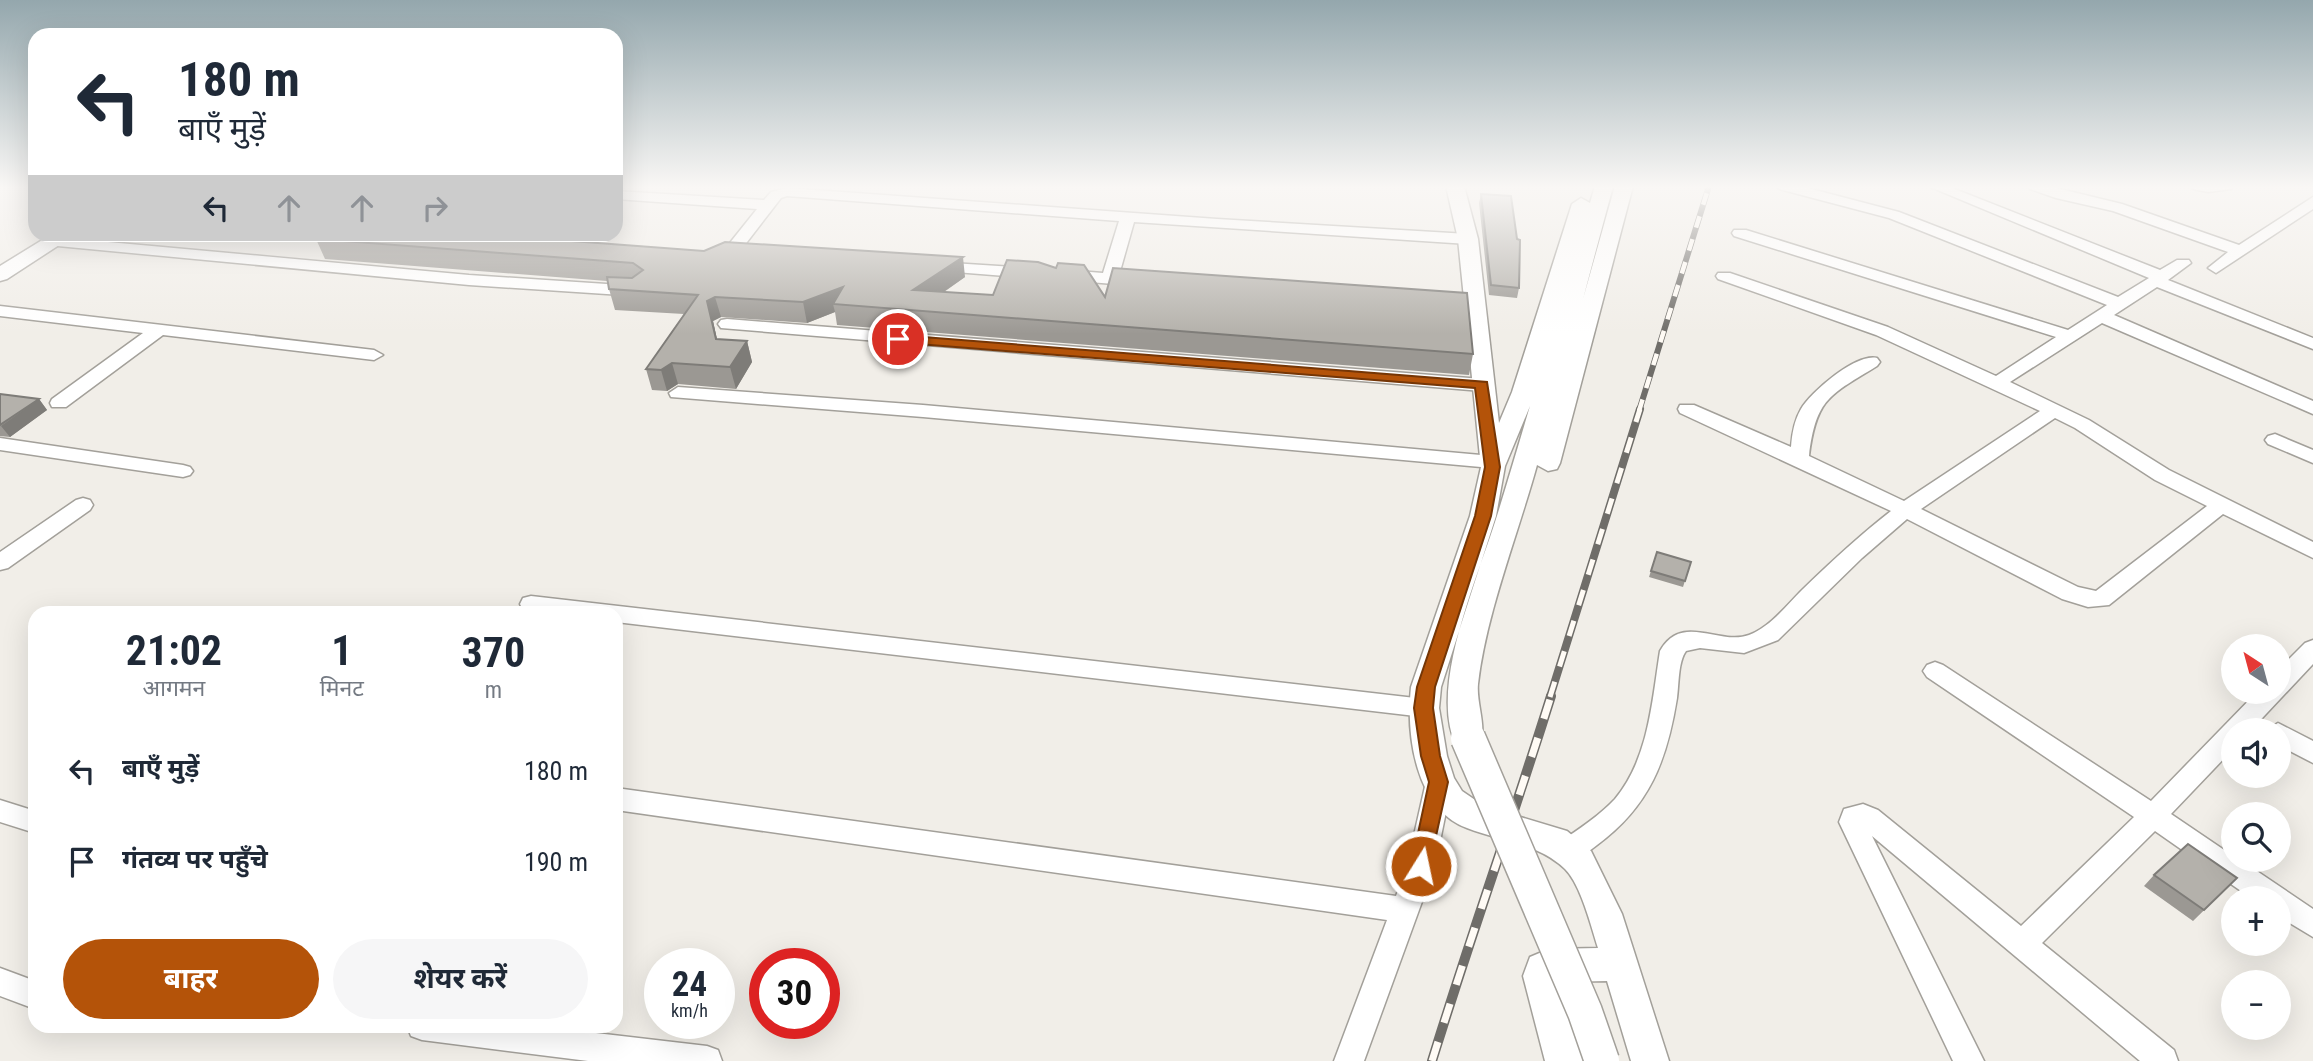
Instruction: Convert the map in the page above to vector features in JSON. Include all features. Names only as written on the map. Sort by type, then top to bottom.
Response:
[{"type":"street","points":[[702,264],[716,262],[731,252],[744,236]]},
{"type":"street","points":[[1110,278],[1123,236]]},
{"type":"street","points":[[1414,236],[1468,239]]},
{"type":"street","points":[[1467,236],[1470,306],[1492,465]]},
{"type":"street","points":[[1572,236],[1524,392],[1492,465],[1483,516],[1430,670],[1423,708],[1438,782],[1451,800],[1474,817],[1555,841],[1569,850],[1580,862],[1593,885],[1621,964],[1650,1061]]},
{"type":"street","points":[[1590,236],[1513,507],[1467,655],[1462,697],[1468,738],[1585,1012],[1602,1061]]},
{"type":"street","points":[[1548,463],[1610,236]]},
{"type":"street","points":[[1748,236],[2070,336]]},
{"type":"street","points":[[1951,236],[2120,304]]},
{"type":"street","points":[[2054,236],[2313,344]]},
{"type":"street","points":[[2197,236],[2240,251]]},
{"type":"street","points":[[2216,268],[2263,236]]},
{"type":"street","points":[[0,275],[54,242]]},
{"type":"street","points":[[99,242],[469,280],[639,291]]},
{"type":"street","points":[[731,252],[758,254]]},
{"type":"street","points":[[1997,383],[2183,263]]},
{"type":"street","points":[[916,265],[1151,282]]},
{"type":"street","points":[[1724,276],[1882,331],[1997,383],[2104,436],[2140,463],[2313,551]]},
{"type":"street","points":[[0,311],[374,355]]},
{"type":"street","points":[[2102,316],[2313,408]]},
{"type":"street","points":[[727,324],[1482,385]]},
{"type":"street","points":[[59,403],[160,329]]},
{"type":"street","points":[[1799,458],[1804,421],[1812,405],[1826,391],[1871,362]]},
{"type":"street","points":[[678,393],[923,411],[1492,465]]},
{"type":"street","points":[[1687,409],[1907,509],[2070,593],[2088,599],[2101,599],[2221,505]]},
{"type":"street","points":[[1569,850],[1624,806],[1646,775],[1656,743],[1672,651],[1677,644],[1685,639],[1734,645],[1754,643],[1770,634],[1870,539],[1907,509],[1948,479],[2055,411]]},
{"type":"street","points":[[2275,440],[2313,457]]},
{"type":"street","points":[[0,444],[183,471]]},
{"type":"street","points":[[0,563],[83,505]]},
{"type":"street","points":[[531,604],[549,606]]},
{"type":"street","points":[[623,615],[1423,708]]},
{"type":"street","points":[[2291,672],[2313,649]]},
{"type":"street","points":[[1935,671],[2256,886]]},
{"type":"street","points":[[2248,718],[2261,704]]},
{"type":"street","points":[[2291,740],[2313,753]]},
{"type":"street","points":[[2022,944],[2221,746]]},
{"type":"street","points":[[1349,1061],[1421,866],[1438,782]]},
{"type":"street","points":[[623,800],[1406,910]]},
{"type":"street","points":[[0,811],[28,820]]},
{"type":"street","points":[[1969,1061],[1852,822],[1853,817],[1863,815],[1869,818],[2163,1061]]},
{"type":"street","points":[[2291,910],[2313,924]]},
{"type":"street","points":[[1564,1061],[1541,976],[1543,969],[1549,966],[1621,964]]},
{"type":"street","points":[[0,982],[28,992]]},
{"type":"street","points":[[479,1033],[707,1061]]},
{"type":"building","points":[[1486,236],[1517,236],[1520,240],[1519,288],[1491,285]]},
{"type":"building","points":[[356,242],[584,242],[704,251],[725,242],[963,257],[913,290],[993,295],[1007,260],[1038,262],[1056,268],[1058,263],[1084,265],[1105,297],[1113,268],[1467,293],[1473,354],[833,304],[843,287],[803,302],[715,297],[707,301],[716,339],[747,341],[730,367],[672,363],[661,370],[646,369],[698,295],[609,289],[607,277],[632,278],[643,270],[633,263]]},
{"type":"building","points":[[0,394],[39,399],[0,425]]},
{"type":"building","points":[[1657,552],[1691,562],[1685,581],[1651,571]]},
{"type":"building","points":[[2188,844],[2221,867],[2221,872],[2228,872],[2237,878],[2229,886],[2221,886],[2221,894],[2204,910],[2154,875]]},
{"type":"railway","points":[[1639,411],[1694,236]]},
{"type":"railway","points":[[1550,697],[1640,409]]},
{"type":"railway","points":[[1432,1061],[1551,696]]},
{"type":"route","points":[[898,339],[1482,385],[1493,467],[1483,516],[1426,687],[1423,708],[1438,782],[1421,866]]}]
